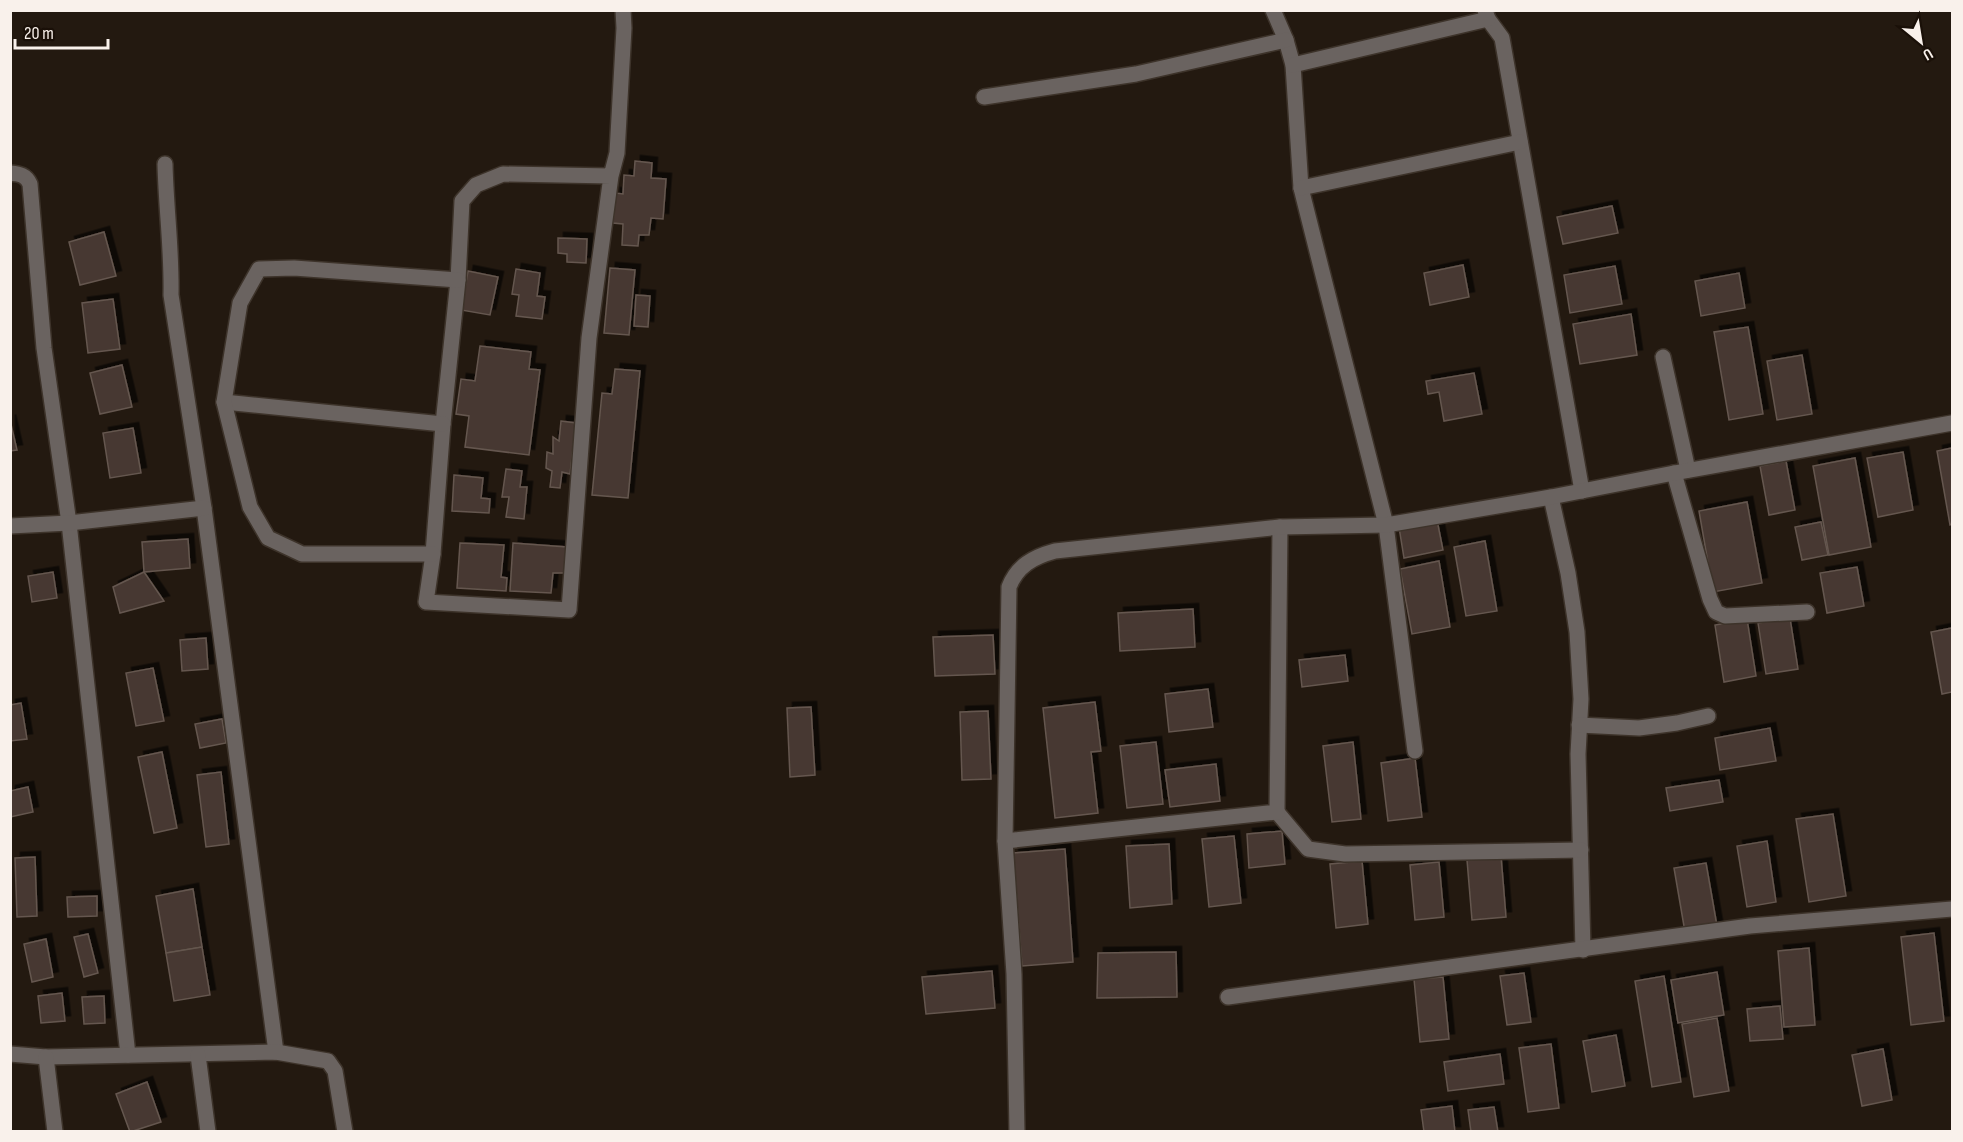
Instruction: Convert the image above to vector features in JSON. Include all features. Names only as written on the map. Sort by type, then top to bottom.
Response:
[{"type":"street","points":[[611,176],[503,174],[476,185],[462,201],[458,280],[443,424],[433,554],[426,602],[569,610],[589,338],[611,176],[617,153],[623,10]]},
{"type":"street","points":[[1273,10],[1286,40],[1293,65],[1301,188],[1386,525],[1415,751]]},
{"type":"street","points":[[1293,65],[1487,15],[1503,38],[1582,491]]},
{"type":"street","points":[[984,97],[1136,74],[1286,40]]},
{"type":"street","points":[[1301,188],[1520,142]]},
{"type":"street","points":[[165,164],[172,272],[171,295],[204,507],[276,1052]]},
{"type":"street","points":[[10,173],[22,175],[30,184],[44,348],[69,523],[128,1055]]},
{"type":"street","points":[[433,554],[302,554],[268,537],[250,507],[224,402],[240,303],[260,268],[294,268],[458,280]]},
{"type":"street","points":[[1663,357],[1681,472],[1710,599],[1716,612],[1725,616],[1807,612]]},
{"type":"street","points":[[224,402],[443,424]]},
{"type":"street","points":[[1017,1131],[1014,974],[1005,841],[1009,587],[1013,576],[1023,565],[1038,555],[1055,550],[1280,527],[1386,525],[1953,423]]},
{"type":"street","points":[[1551,497],[1568,573],[1577,632],[1581,699],[1578,754],[1583,950]]},
{"type":"street","points":[[10,526],[69,523],[204,507]]},
{"type":"street","points":[[1280,527],[1277,812],[1308,849],[1345,854],[1581,850]]},
{"type":"street","points":[[1579,725],[1639,728],[1708,716]]},
{"type":"street","points":[[1005,841],[1277,812]]},
{"type":"street","points":[[1228,997],[1750,926],[1953,909]]},
{"type":"street","points":[[10,1054],[46,1057],[276,1052],[328,1061],[333,1065],[335,1071],[345,1131]]},
{"type":"street","points":[[198,1054],[208,1131]]},
{"type":"street","points":[[46,1057],[53,1130]]},
{"type":"building","points":[[635,161],[652,163],[651,178],[666,179],[663,219],[651,218],[649,235],[639,235],[638,246],[622,245],[623,224],[613,223],[615,193],[623,194],[624,175],[634,176]]},
{"type":"building","points":[[1612,206],[1618,233],[1563,244],[1557,217]]},
{"type":"building","points":[[104,232],[116,276],[80,285],[69,242]]},
{"type":"building","points":[[558,238],[587,239],[586,263],[567,262],[567,254],[558,253]]},
{"type":"building","points":[[1463,265],[1469,297],[1430,305],[1424,273]]},
{"type":"building","points":[[1615,266],[1622,304],[1570,313],[1564,275]]},
{"type":"building","points":[[610,268],[635,270],[629,335],[604,333]]},
{"type":"building","points":[[516,269],[540,273],[537,296],[545,297],[542,319],[516,316],[519,295],[512,294]]},
{"type":"building","points":[[468,271],[498,277],[490,315],[461,310]]},
{"type":"building","points":[[1739,273],[1745,308],[1701,316],[1695,281]]},
{"type":"building","points":[[636,295],[650,296],[648,327],[634,326]]},
{"type":"building","points":[[113,299],[120,349],[88,353],[82,303]]},
{"type":"building","points":[[1631,314],[1637,355],[1580,364],[1573,324]]},
{"type":"building","points":[[1748,327],[1763,414],[1729,420],[1714,332]]},
{"type":"building","points":[[480,346],[531,352],[529,369],[540,370],[529,455],[465,447],[469,416],[456,414],[461,379],[475,381]]},
{"type":"building","points":[[1802,355],[1812,414],[1777,420],[1767,361]]},
{"type":"building","points":[[122,365],[132,407],[100,414],[90,373]]},
{"type":"building","points":[[615,369],[640,371],[628,498],[592,495],[602,393],[612,394]]},
{"type":"building","points":[[1474,373],[1482,414],[1444,421],[1439,392],[1428,394],[1426,381]]},
{"type":"building","points":[[10,420],[17,450],[10,451]]},
{"type":"building","points":[[561,421],[576,423],[570,474],[562,472],[560,488],[550,487],[552,471],[546,468],[547,452],[553,454],[553,437],[559,441]]},
{"type":"building","points":[[133,428],[141,473],[110,478],[103,433]]},
{"type":"building","points":[[1952,448],[1952,524],[1950,525],[1937,451]]},
{"type":"building","points":[[1903,452],[1913,510],[1878,517],[1867,458]]},
{"type":"building","points":[[1855,458],[1871,547],[1829,555],[1813,466]]},
{"type":"building","points":[[1786,461],[1795,510],[1769,515],[1760,466]]},
{"type":"building","points":[[506,469],[522,471],[520,487],[527,487],[524,519],[506,517],[509,497],[502,497]]},
{"type":"building","points":[[454,475],[483,478],[481,498],[490,499],[489,513],[452,511]]},
{"type":"building","points":[[1747,502],[1762,583],[1713,592],[1699,511]]},
{"type":"building","points":[[1437,520],[1443,550],[1404,558],[1399,527]]},
{"type":"building","points":[[1821,522],[1828,555],[1802,560],[1795,527]]},
{"type":"building","points":[[188,539],[190,568],[144,572],[142,542]]},
{"type":"building","points":[[1485,541],[1497,611],[1466,616],[1454,547]]},
{"type":"building","points":[[460,543],[504,545],[501,577],[507,578],[506,591],[457,588]]},
{"type":"building","points":[[513,543],[567,547],[565,573],[553,573],[551,593],[510,591]]},
{"type":"building","points":[[1439,561],[1450,627],[1412,634],[1400,569]]},
{"type":"building","points":[[1857,567],[1864,606],[1827,613],[1820,573]]},
{"type":"building","points":[[53,572],[57,598],[32,602],[28,576]]},
{"type":"building","points":[[144,572],[164,601],[120,613],[113,587]]},
{"type":"building","points":[[1193,609],[1195,647],[1120,651],[1118,613]]},
{"type":"building","points":[[1790,618],[1798,669],[1766,674],[1758,623]]},
{"type":"building","points":[[1747,619],[1756,676],[1724,682],[1715,625]]},
{"type":"building","points":[[1952,628],[1952,692],[1942,694],[1931,632]]},
{"type":"building","points":[[993,635],[995,674],[935,676],[933,637]]},
{"type":"building","points":[[206,638],[208,669],[182,671],[180,640]]},
{"type":"building","points":[[1345,655],[1348,681],[1302,687],[1299,660]]},
{"type":"building","points":[[153,668],[164,721],[136,726],[126,673]]},
{"type":"building","points":[[1208,689],[1213,727],[1169,732],[1165,694]]},
{"type":"building","points":[[1095,702],[1101,751],[1091,752],[1098,813],[1055,818],[1043,708]]},
{"type":"building","points":[[21,703],[27,739],[10,741],[10,705]]},
{"type":"building","points":[[811,707],[815,775],[790,777],[787,708]]},
{"type":"building","points":[[988,711],[991,779],[962,780],[960,712]]},
{"type":"building","points":[[222,719],[226,743],[200,748],[195,724]]},
{"type":"building","points":[[1770,728],[1776,761],[1720,770],[1715,738]]},
{"type":"building","points":[[1156,742],[1163,804],[1127,808],[1120,746]]},
{"type":"building","points":[[1353,742],[1361,819],[1332,822],[1323,746]]},
{"type":"building","points":[[162,752],[177,828],[154,833],[138,757]]},
{"type":"building","points":[[1415,758],[1422,817],[1388,821],[1381,763]]},
{"type":"building","points":[[1216,764],[1220,801],[1170,807],[1165,770]]},
{"type":"building","points":[[221,772],[229,844],[206,847],[197,775]]},
{"type":"building","points":[[1719,780],[1723,802],[1670,811],[1666,788]]},
{"type":"building","points":[[28,787],[33,812],[10,817],[10,791]]},
{"type":"building","points":[[1833,814],[1846,896],[1809,902],[1796,819]]},
{"type":"building","points":[[1282,831],[1285,864],[1249,868],[1247,834]]},
{"type":"building","points":[[1234,836],[1241,903],[1209,907],[1202,839]]},
{"type":"building","points":[[1767,841],[1776,902],[1747,907],[1737,846]]},
{"type":"building","points":[[1169,844],[1172,904],[1130,908],[1126,846]]},
{"type":"building","points":[[1065,849],[1073,962],[1022,966],[1013,853]]},
{"type":"building","points":[[1501,856],[1506,917],[1472,920],[1467,860]]},
{"type":"building","points":[[35,857],[37,916],[17,917],[15,858]]},
{"type":"building","points":[[1362,861],[1368,924],[1336,928],[1330,864]]},
{"type":"building","points":[[1439,862],[1444,917],[1415,920],[1410,865]]},
{"type":"building","points":[[1706,863],[1717,926],[1685,932],[1674,868]]},
{"type":"building","points":[[193,889],[202,947],[166,953],[156,896]]},
{"type":"building","points":[[97,896],[97,916],[68,917],[67,897]]},
{"type":"building","points":[[1934,933],[1944,1021],[1911,1025],[1901,937]]},
{"type":"building","points":[[88,934],[98,973],[84,977],[74,937]]},
{"type":"building","points":[[46,939],[53,977],[32,982],[24,944]]},
{"type":"building","points":[[202,947],[210,995],[174,1001],[166,953]]},
{"type":"building","points":[[1809,948],[1815,1025],[1784,1027],[1778,951]]},
{"type":"building","points":[[1176,952],[1177,997],[1097,998],[1098,953]]},
{"type":"building","points":[[992,971],[995,1008],[926,1014],[922,977]]},
{"type":"building","points":[[1717,972],[1724,1015],[1678,1023],[1671,980]]},
{"type":"building","points":[[1524,973],[1531,1022],[1507,1025],[1500,976]]},
{"type":"building","points":[[1664,976],[1681,1082],[1652,1087],[1635,981]]},
{"type":"building","points":[[1443,977],[1449,1039],[1420,1042],[1414,979]]},
{"type":"building","points":[[62,993],[65,1021],[41,1023],[38,996]]},
{"type":"building","points":[[104,996],[105,1023],[84,1024],[82,997]]},
{"type":"building","points":[[1780,1006],[1783,1039],[1750,1041],[1747,1009]]},
{"type":"building","points":[[1717,1018],[1729,1091],[1694,1097],[1682,1024]]},
{"type":"building","points":[[1616,1035],[1625,1086],[1592,1092],[1583,1041]]},
{"type":"building","points":[[1551,1044],[1559,1108],[1528,1112],[1519,1048]]},
{"type":"building","points":[[1883,1049],[1892,1100],[1862,1106],[1852,1055]]},
{"type":"building","points":[[1500,1054],[1504,1084],[1448,1091],[1444,1062]]},
{"type":"building","points":[[147,1082],[161,1122],[130,1132],[116,1094]]},
{"type":"building","points":[[1452,1106],[1455,1132],[1424,1132],[1421,1110]]},
{"type":"building","points":[[1494,1107],[1498,1132],[1471,1132],[1468,1110]]}]
